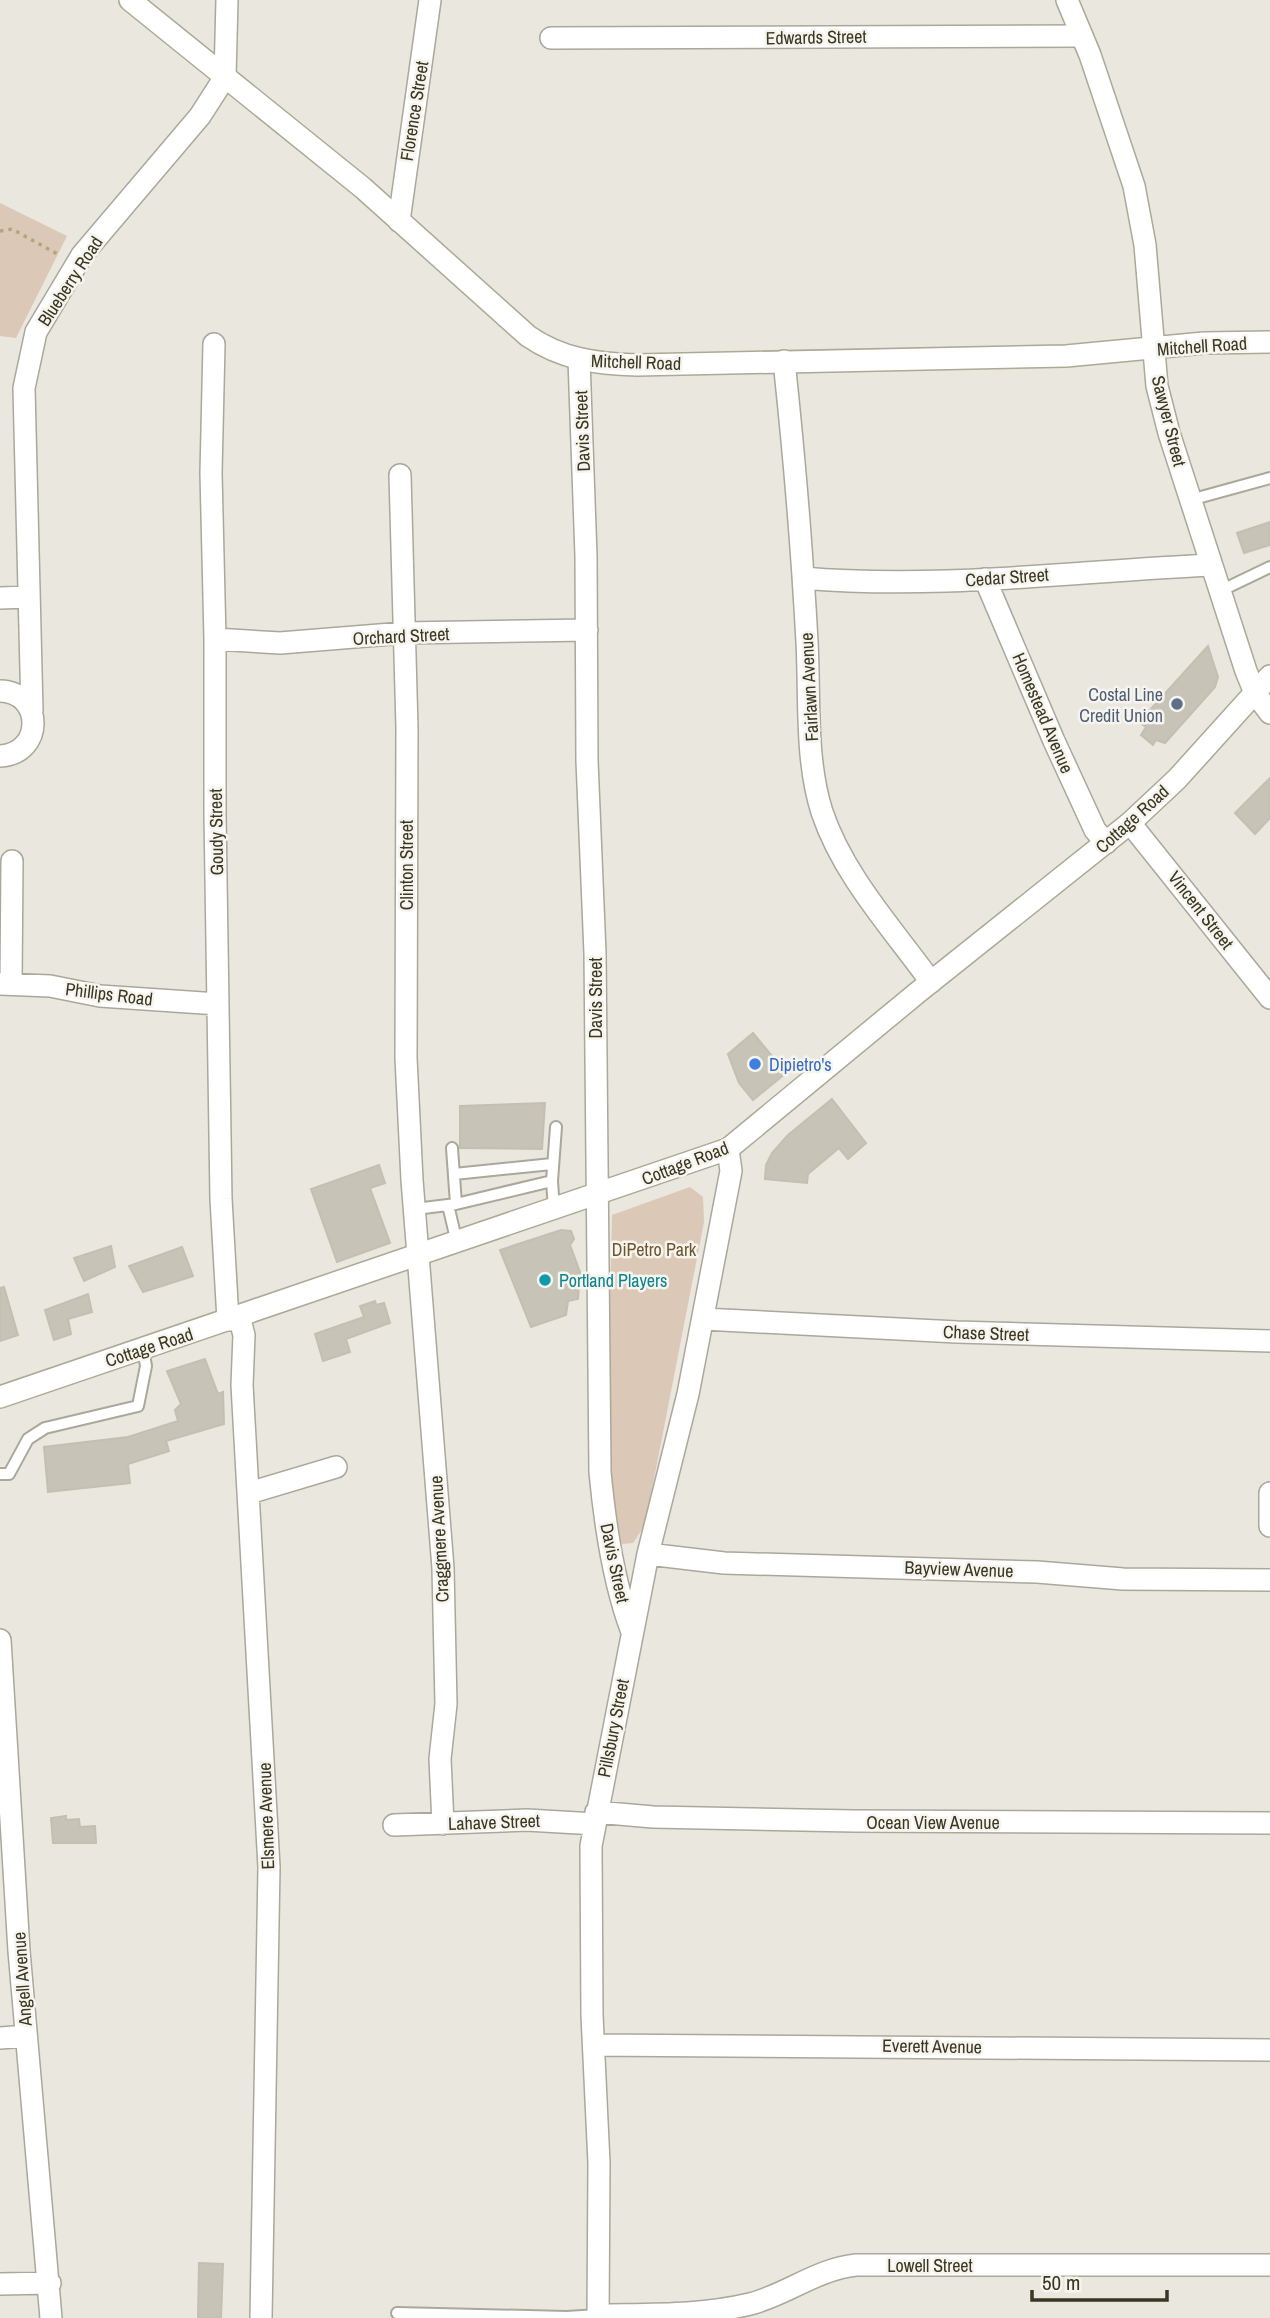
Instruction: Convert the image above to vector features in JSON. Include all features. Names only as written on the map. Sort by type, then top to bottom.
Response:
[{"type":"street","name":"Mitchell Road","points":[[130,0],[363,188],[527,336],[545,348],[579,360],[637,365],[1066,356],[1204,343],[1270,342]]},
{"type":"street","points":[[226,78],[227,0]]},
{"type":"street","name":"Florence Street","points":[[399,221],[430,0]]},
{"type":"street","name":"Sawyer Street","points":[[1067,0],[1134,186],[1145,245],[1157,386],[1220,591],[1255,692],[1270,713]]},
{"type":"street","name":"Edwards Street","points":[[551,38],[1082,36]]},
{"type":"street","name":"Blueberry Road","points":[[0,756],[13,754],[29,741],[34,721],[27,597],[24,388],[36,332],[76,265],[200,116],[226,78]]},
{"type":"street","name":"Goudy Street","points":[[214,344],[211,472],[221,1199],[234,1318]]},
{"type":"street","name":"Davis Street","points":[[579,360],[587,629],[587,761],[595,953],[600,1472],[611,1552],[624,1611],[632,1632]]},
{"type":"street","name":"Fairlawn Avenue","points":[[783,361],[796,466],[810,732],[822,811],[838,851],[861,888],[931,982]]},
{"type":"street","name":"Clinton Street","points":[[400,475],[407,728],[406,1058],[419,1255]]},
{"type":"street","name":"Cedar Street","points":[[803,578],[855,583],[985,579],[1212,565]]},
{"type":"street","name":"Homestead Avenue","points":[[985,579],[1064,764],[1095,830],[1106,843]]},
{"type":"street","points":[[0,598],[27,597]]},
{"type":"street","name":"Orchard Street","points":[[215,639],[279,642],[404,633],[587,629]]},
{"type":"street","points":[[30,652],[21,669],[0,689],[18,695],[32,711]]},
{"type":"street","name":"Cottage Road","points":[[0,1398],[729,1149],[931,982],[1106,843],[1177,779],[1270,676]]},
{"type":"street","name":"Vincent Street","points":[[1130,822],[1270,998]]},
{"type":"street","points":[[6,984],[12,861]]},
{"type":"street","name":"Phillips Road","points":[[6,984],[50,986],[100,996],[218,1004]]},
{"type":"street","name":"Pillsbury Street","points":[[598,2316],[599,2163],[591,1904],[596,1818],[648,1554],[688,1394],[732,1171],[729,1149]]},
{"type":"street","name":"Craggmere Avenue","points":[[419,1255],[443,1568],[446,1704],[440,1759],[443,1824]]},
{"type":"street","name":"Elsmere Avenue","points":[[234,1318],[244,1335],[242,1385],[269,1878],[261,2318]]},
{"type":"street","name":"Chase Street","points":[[703,1318],[957,1332],[1270,1341]]},
{"type":"street","points":[[249,1493],[336,1468]]},
{"type":"street","points":[[1270,1493],[1270,1526]]},
{"type":"street","name":"Bayview Avenue","points":[[648,1554],[724,1563],[1037,1572],[1123,1579],[1270,1580]]},
{"type":"street","name":"Angell Avenue","points":[[0,1640],[26,2036],[51,2318]]},
{"type":"street","name":"Ocean View Avenue","points":[[596,1818],[653,1816],[854,1821],[1270,1823]]},
{"type":"street","name":"Lahave Street","points":[[394,1825],[596,1818]]},
{"type":"street","points":[[0,2038],[26,2036]]},
{"type":"street","name":"Everett Avenue","points":[[594,2045],[1270,2050]]},
{"type":"street","name":"Lowell Street","points":[[598,2316],[671,2314],[752,2304],[838,2267],[856,2265],[1270,2265]]},
{"type":"street","points":[[0,2284],[50,2283]]},
{"type":"lane","points":[[1190,500],[1270,478]]},
{"type":"lane","points":[[1220,591],[1270,567]]},
{"type":"lane","points":[[554,1210],[552,1164],[555,1127]]},
{"type":"lane","points":[[452,1148],[452,1205],[457,1243]]},
{"type":"lane","points":[[454,1174],[552,1164]]},
{"type":"lane","points":[[415,1209],[452,1205],[552,1181]]},
{"type":"lane","points":[[0,1474],[9,1474],[27,1439],[45,1428],[138,1406],[146,1366],[143,1349]]},
{"type":"lane","points":[[397,2313],[598,2316]]},
{"type":"path","points":[[0,231],[12,229],[76,265]]},
{"type":"green space","points":[[0,203],[67,236],[16,338],[0,336]]},
{"type":"green space","name":"DiPetro Park","points":[[690,1187],[703,1197],[704,1222],[645,1525],[633,1543],[622,1544],[614,1527],[606,1466],[612,1215]]},
{"type":"building","points":[[1270,522],[1270,545],[1244,553],[1237,533]]},
{"type":"building","name":"Costal Line Credit Union","points":[[1208,646],[1218,677],[1215,687],[1165,743],[1156,740],[1153,745],[1141,735],[1146,727],[1139,722]]},
{"type":"building","points":[[1270,778],[1270,818],[1255,834],[1235,813]]},
{"type":"building","name":"Dipietro's","points":[[753,1033],[786,1073],[753,1100],[739,1083],[728,1054]]},
{"type":"building","points":[[832,1099],[866,1143],[848,1159],[839,1148],[808,1174],[807,1183],[765,1179],[766,1165],[772,1153],[788,1135]]},
{"type":"building","points":[[545,1103],[542,1149],[460,1148],[460,1106]]},
{"type":"building","points":[[379,1165],[385,1183],[370,1188],[390,1243],[337,1262],[311,1189]]},
{"type":"building","name":"Portland Players","points":[[561,1230],[571,1231],[574,1239],[570,1245],[580,1272],[578,1299],[568,1301],[566,1315],[531,1327],[500,1250]]},
{"type":"building","points":[[111,1246],[115,1267],[84,1281],[74,1258]]},
{"type":"building","points":[[182,1247],[193,1276],[143,1292],[129,1266]]},
{"type":"building","points":[[4,1287],[18,1335],[0,1341],[0,1288]]},
{"type":"building","points":[[88,1294],[92,1312],[68,1319],[71,1334],[54,1340],[45,1310]]},
{"type":"building","points":[[375,1301],[376,1305],[384,1303],[390,1323],[346,1339],[350,1352],[323,1361],[315,1334],[364,1317],[360,1306]]},
{"type":"building","points":[[205,1359],[218,1394],[223,1392],[224,1424],[166,1441],[169,1451],[128,1464],[130,1483],[48,1492],[44,1447],[128,1437],[178,1421],[175,1410],[181,1404],[167,1371]]},
{"type":"building","points":[[66,1816],[66,1820],[79,1819],[80,1827],[95,1826],[96,1843],[53,1843],[51,1818]]},
{"type":"building","points":[[199,2263],[223,2264],[221,2318],[198,2318]]},
{"type":"place","name":"Costal Line Credit Union","points":[[1177,704]]},
{"type":"place","name":"Dipietro's","points":[[755,1064]]},
{"type":"place","name":"Portland Players","points":[[545,1280]]}]
